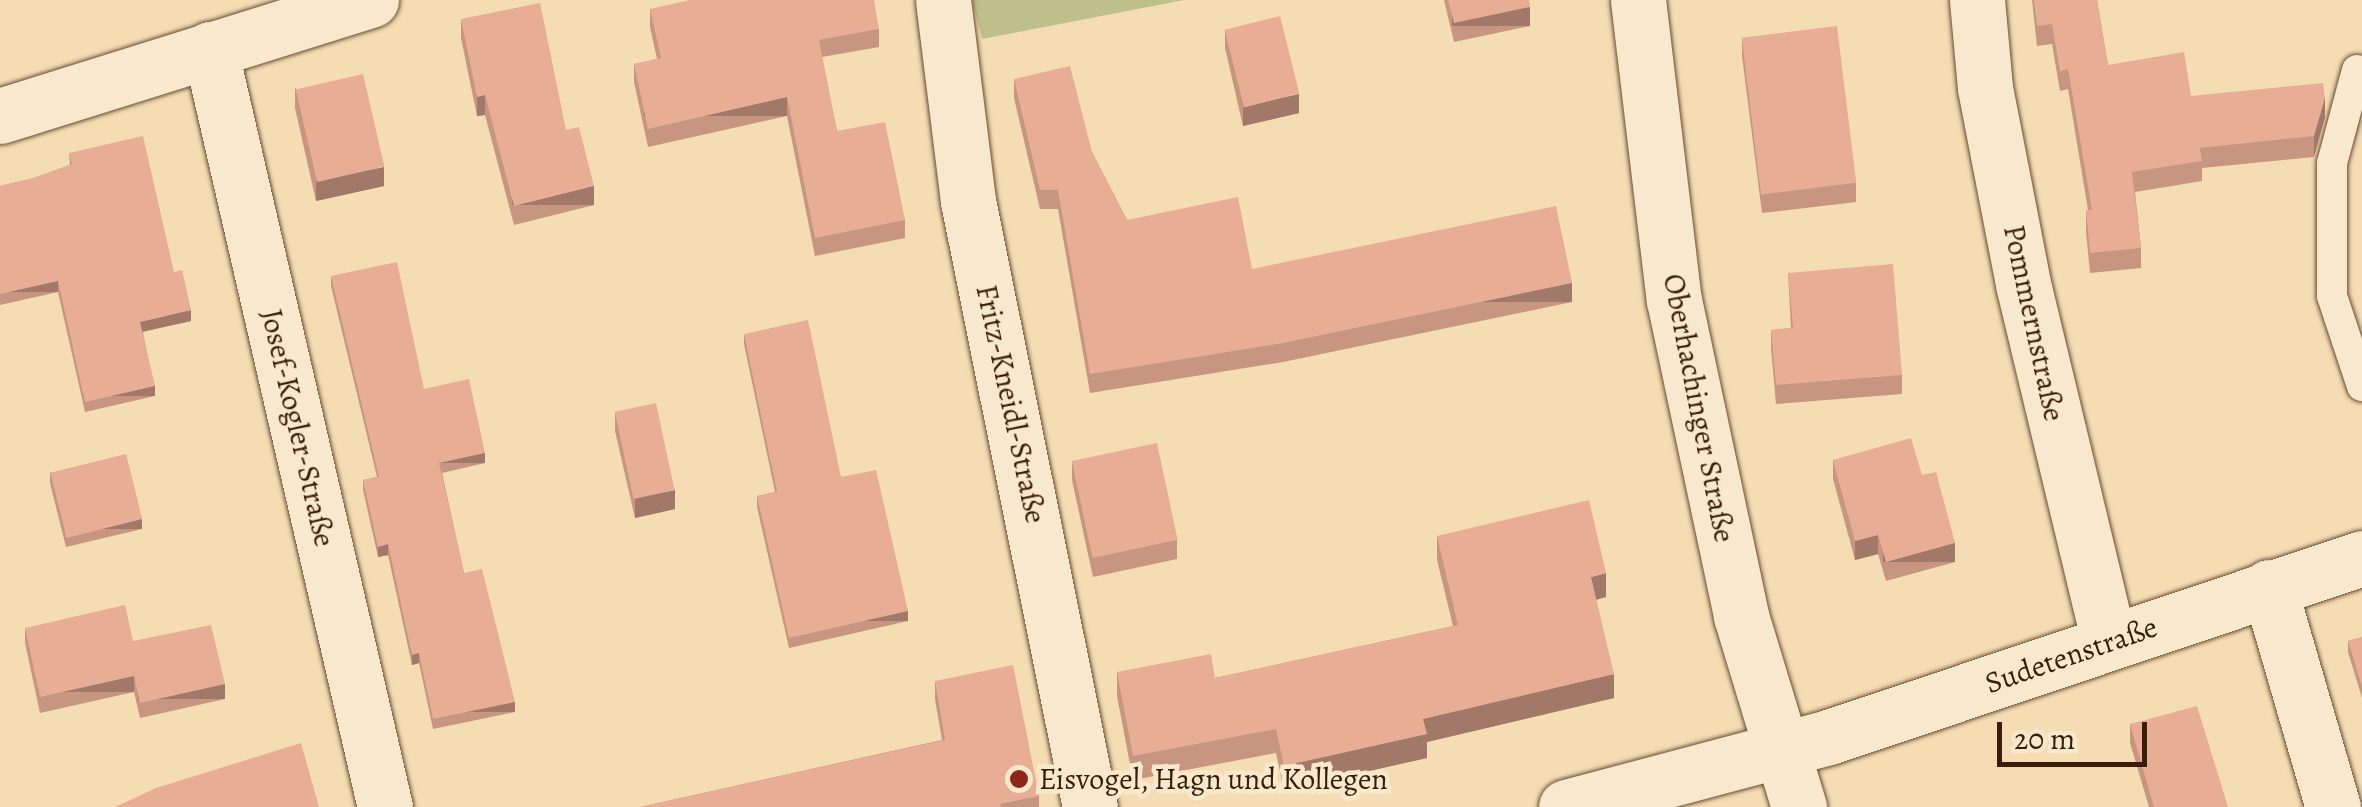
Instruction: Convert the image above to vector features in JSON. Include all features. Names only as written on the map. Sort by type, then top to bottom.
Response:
[{"type":"street","points":[[0,116],[371,0]]},
{"type":"street","name":"Fritz-Kneidl-Straße","points":[[943,0],[968,201],[1090,807]]},
{"type":"street","name":"Oberhachinger Straße","points":[[1638,0],[1674,300],[1741,616],[1799,807]]},
{"type":"street","name":"Pommernstraße","points":[[1977,0],[1985,88],[2024,288],[2109,642]]},
{"type":"street","name":"Josef-Kogler-Straße","points":[[210,49],[386,807]]},
{"type":"street","name":"Sudetenstraße","points":[[1566,807],[1780,752],[2362,558]]},
{"type":"street","points":[[2269,588],[2333,807]]},
{"type":"lane","points":[[2357,70],[2332,163],[2332,296],[2362,386]]},
{"type":"green space","points":[[972,0],[1184,0],[982,39]]},
{"type":"building","points":[[690,0],[874,0],[879,29],[819,40],[837,131],[885,122],[905,220],[815,238],[787,97],[648,129],[634,64],[661,58],[650,9]]},
{"type":"building","points":[[1448,0],[1529,0],[1530,7],[1454,23]]},
{"type":"building","points":[[2034,0],[2097,0],[2108,65],[2184,52],[2191,96],[2323,83],[2325,97],[2314,136],[2200,148],[2202,161],[2132,172],[2141,248],[2090,253],[2086,210],[2092,210],[2068,69],[2060,71],[2052,24],[2037,26]]},
{"type":"building","points":[[540,3],[566,130],[579,127],[594,186],[514,206],[485,95],[477,97],[461,19]]},
{"type":"building","points":[[1280,16],[1299,94],[1244,107],[1225,30]]},
{"type":"building","points":[[1837,26],[1856,183],[1761,195],[1742,38]]},
{"type":"building","points":[[1070,66],[1092,152],[1127,220],[1238,197],[1252,269],[1556,206],[1572,283],[1283,343],[1090,374],[1058,190],[1040,190],[1014,79]]},
{"type":"building","points":[[363,74],[384,167],[317,182],[296,90]]},
{"type":"building","points":[[143,136],[174,272],[182,270],[191,310],[140,322],[155,386],[85,402],[58,281],[0,294],[0,186],[72,164],[69,153]]},
{"type":"building","points":[[397,262],[424,389],[469,379],[485,453],[439,463],[464,573],[482,569],[515,702],[433,719],[419,653],[412,655],[388,544],[378,547],[363,480],[379,477],[331,276]]},
{"type":"building","points":[[1893,264],[1902,375],[1776,385],[1771,330],[1793,328],[1788,273]]},
{"type":"building","points":[[808,320],[841,477],[876,470],[908,611],[789,638],[757,496],[777,492],[744,334]]},
{"type":"building","points":[[656,403],[675,490],[633,499],[615,412]]},
{"type":"building","points":[[1911,438],[1922,475],[1936,472],[1955,543],[1886,562],[1878,535],[1855,541],[1833,460]]},
{"type":"building","points":[[1157,443],[1178,540],[1092,558],[1072,461]]},
{"type":"building","points":[[126,454],[142,519],[67,538],[50,473]]},
{"type":"building","points":[[1589,500],[1606,573],[1591,577],[1614,674],[1423,719],[1427,734],[1284,766],[1276,729],[1133,756],[1117,672],[1211,654],[1215,678],[1458,625],[1437,536]]},
{"type":"building","points":[[125,605],[133,641],[211,625],[225,684],[140,703],[134,676],[40,697],[25,628]]},
{"type":"building","points":[[2362,637],[2362,687],[2348,641]]},
{"type":"building","points":[[1013,665],[1039,796],[1000,804],[1001,807],[640,807],[945,740],[935,681]]},
{"type":"building","points":[[2197,706],[2228,807],[2154,807],[2130,724]]},
{"type":"building","points":[[301,743],[319,807],[115,807],[156,788]]},
{"type":"place","name":"Eisvogel, Hagn und Kollegen","points":[[1019,779]]}]
